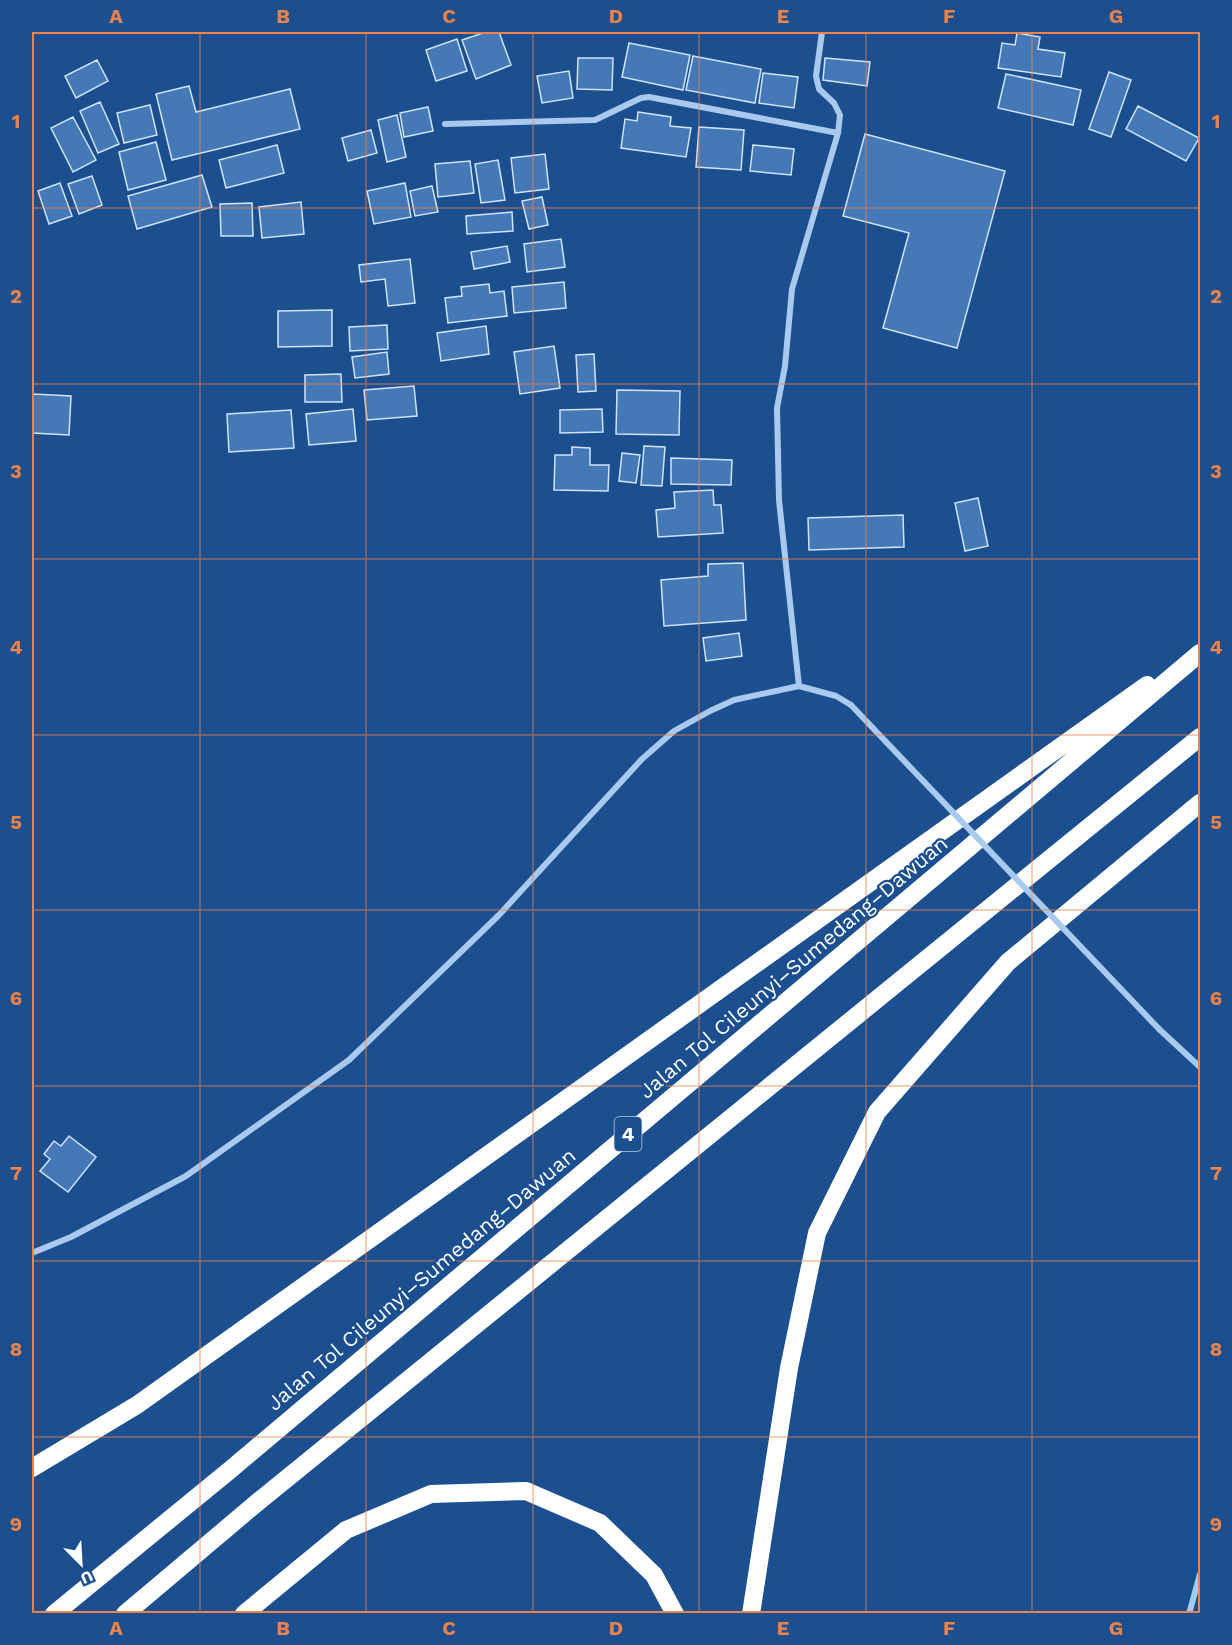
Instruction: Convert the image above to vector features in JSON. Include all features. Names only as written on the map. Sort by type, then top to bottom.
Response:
[{"type":"highway","points":[[32,1468],[137,1405],[1200,646]]},
{"type":"highway","name":"Jalan Tol Cileunyi–Sumedang–Dawuan","points":[[54,1614],[230,1470],[1200,653]]},
{"type":"highway","name":"4","points":[[125,1614],[268,1494],[1200,737]]},
{"type":"highway","points":[[751,1614],[789,1368],[817,1233],[877,1112],[1008,962],[1200,803]]},
{"type":"highway","points":[[244,1614],[346,1530],[431,1494],[526,1491],[600,1523],[654,1575],[675,1614]]},
{"type":"street","points":[[799,686],[779,500],[777,408],[792,289],[838,133],[840,115],[834,103],[819,89],[816,76],[822,32]]},
{"type":"street","points":[[446,124],[595,120],[641,98],[649,97],[838,133]]},
{"type":"street","points":[[32,1254],[70,1237],[186,1176],[349,1060],[499,915],[642,759],[674,731],[734,700],[799,686],[836,696],[851,705],[1159,1029],[1200,1067]]},
{"type":"street","points":[[1189,1614],[1200,1574]]},
{"type":"building","points":[[486,32],[499,32],[511,65],[476,79],[462,40]]},
{"type":"building","points":[[1017,33],[1040,37],[1038,49],[1065,53],[1061,77],[998,68],[1002,43],[1015,45]]},
{"type":"building","points":[[457,39],[467,71],[436,81],[426,50]]},
{"type":"building","points":[[629,43],[690,55],[683,90],[622,77]]},
{"type":"building","points":[[693,56],[761,69],[755,103],[686,90]]},
{"type":"building","points":[[578,58],[613,58],[612,90],[577,89]]},
{"type":"building","points":[[825,58],[870,62],[867,86],[823,80]]},
{"type":"building","points":[[97,60],[108,81],[76,98],[65,76]]},
{"type":"building","points":[[569,71],[573,98],[542,103],[537,76]]},
{"type":"building","points":[[1109,72],[1131,80],[1111,137],[1089,129]]},
{"type":"building","points":[[763,73],[798,77],[794,108],[759,103]]},
{"type":"building","points":[[1006,74],[1081,90],[1073,125],[998,108]]},
{"type":"building","points":[[189,86],[196,112],[290,89],[300,129],[172,160],[156,94]]},
{"type":"building","points":[[100,102],[119,144],[98,153],[80,111]]},
{"type":"building","points":[[150,105],[157,135],[124,143],[117,113]]},
{"type":"building","points":[[1138,106],[1199,138],[1186,161],[1126,129]]},
{"type":"building","points":[[428,107],[433,131],[404,137],[400,113]]},
{"type":"building","points":[[638,112],[671,117],[670,126],[691,128],[686,157],[621,148],[625,119],[637,121]]},
{"type":"building","points":[[397,115],[406,157],[387,162],[378,120]]},
{"type":"building","points":[[73,117],[96,160],[73,172],[51,128]]},
{"type":"building","points":[[699,127],[744,130],[741,170],[696,167]]},
{"type":"building","points":[[371,130],[377,153],[348,161],[342,138]]},
{"type":"building","points":[[865,134],[1005,171],[957,348],[883,328],[909,233],[843,216]]},
{"type":"building","points":[[156,142],[166,180],[128,190],[119,152]]},
{"type":"building","points":[[277,145],[284,173],[226,188],[219,160]]},
{"type":"building","points":[[753,145],[794,149],[791,175],[750,171]]},
{"type":"building","points":[[545,154],[549,189],[515,193],[511,158]]},
{"type":"building","points":[[498,160],[505,200],[481,203],[475,164]]},
{"type":"building","points":[[470,161],[474,193],[438,197],[435,164]]},
{"type":"building","points":[[202,175],[212,207],[137,229],[128,196]]},
{"type":"building","points":[[92,176],[102,205],[79,214],[68,184]]},
{"type":"building","points":[[60,183],[72,216],[49,224],[38,191]]},
{"type":"building","points":[[405,183],[411,217],[374,224],[367,191]]},
{"type":"building","points":[[432,186],[438,212],[415,216],[410,191]]},
{"type":"building","points":[[542,197],[548,225],[529,229],[522,201]]},
{"type":"building","points":[[301,202],[304,234],[262,238],[259,207]]},
{"type":"building","points":[[252,203],[253,236],[221,236],[220,204]]},
{"type":"building","points":[[512,212],[513,231],[467,234],[466,216]]},
{"type":"building","points":[[561,239],[565,267],[527,272],[524,244]]},
{"type":"building","points":[[507,246],[510,262],[474,269],[471,252]]},
{"type":"building","points":[[410,259],[415,303],[388,306],[385,279],[361,282],[359,265]]},
{"type":"building","points":[[564,282],[566,308],[514,313],[512,287]]},
{"type":"building","points":[[489,284],[490,293],[504,291],[507,316],[448,323],[445,298],[462,296],[461,287]]},
{"type":"building","points":[[332,310],[332,346],[278,347],[278,311]]},
{"type":"building","points":[[387,325],[388,349],[350,351],[349,327]]},
{"type":"building","points":[[486,326],[489,354],[441,361],[437,333]]},
{"type":"building","points":[[554,346],[560,388],[520,394],[514,352]]},
{"type":"building","points":[[387,352],[389,374],[355,378],[352,357]]},
{"type":"building","points":[[594,354],[596,391],[578,392],[576,355]]},
{"type":"building","points":[[341,374],[342,402],[305,402],[305,375]]},
{"type":"building","points":[[414,386],[417,416],[367,420],[364,390]]},
{"type":"building","points":[[617,390],[680,391],[679,435],[616,434]]},
{"type":"building","points":[[33,394],[71,396],[69,435],[32,433]]},
{"type":"building","points":[[353,409],[356,441],[309,445],[306,414]]},
{"type":"building","points":[[602,409],[603,432],[560,433],[560,410]]},
{"type":"building","points":[[291,410],[294,448],[229,452],[227,414]]},
{"type":"building","points":[[644,446],[665,447],[662,486],[641,485]]},
{"type":"building","points":[[572,447],[590,448],[590,465],[609,465],[608,491],[554,490],[555,455],[572,455]]},
{"type":"building","points":[[622,453],[640,455],[636,483],[619,481]]},
{"type":"building","points":[[671,458],[732,460],[731,485],[671,484]]},
{"type":"building","points":[[713,490],[714,505],[721,505],[723,533],[658,537],[656,510],[675,508],[674,492]]},
{"type":"building","points":[[978,498],[988,546],[965,551],[955,503]]},
{"type":"building","points":[[903,515],[904,547],[809,550],[808,518]]},
{"type":"building","points":[[743,563],[746,620],[664,626],[661,580],[708,576],[708,564]]},
{"type":"building","points":[[739,633],[742,656],[706,661],[703,638]]},
{"type":"building","points":[[69,1136],[96,1157],[68,1192],[40,1171],[50,1159],[44,1154],[54,1141],[61,1146]]}]
